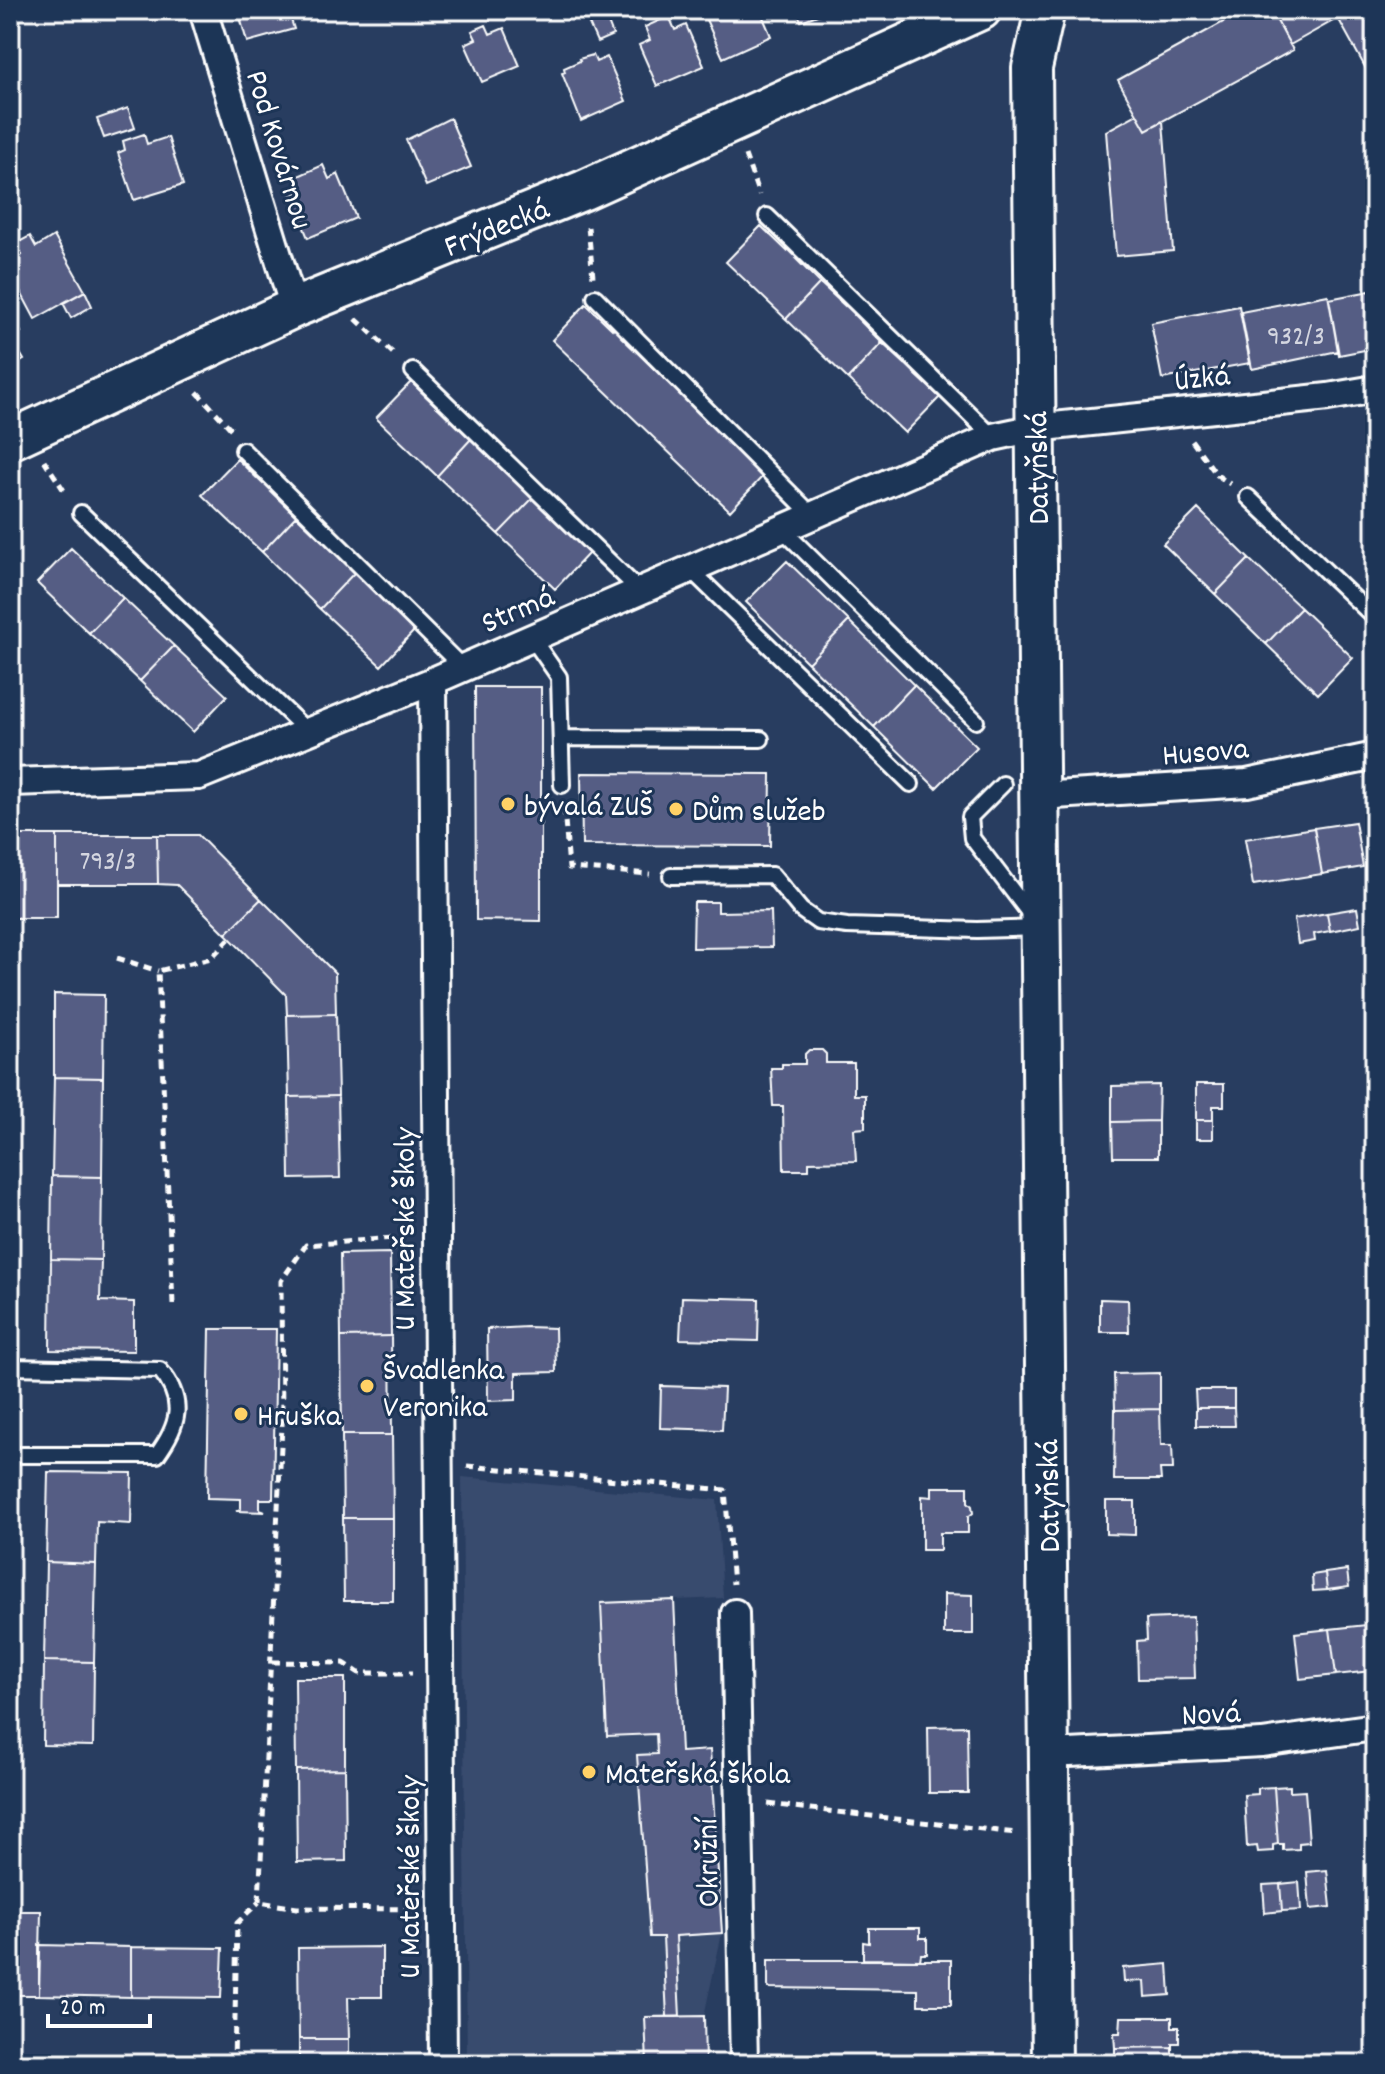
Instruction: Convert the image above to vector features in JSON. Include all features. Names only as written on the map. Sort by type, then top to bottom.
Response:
[{"type":"main road","name":"Frýdecká","points":[[18,436],[294,308],[584,190],[981,10]]},
{"type":"main road","name":"Datyňská","points":[[1045,10],[1032,68],[1052,2064]]},
{"type":"street","name":"Pod Kovárnou","points":[[203,10],[294,308]]},
{"type":"street","name":"Úzká","points":[[1035,428],[1328,397],[1375,389]]},
{"type":"street","name":"Strmá","points":[[10,782],[199,776],[433,681],[993,437],[1035,428]]},
{"type":"street","name":"U Mateřské školy","points":[[433,681],[443,2064]]},
{"type":"street","name":"Husova","points":[[1039,796],[1247,783],[1375,756]]},
{"type":"street","name":"Okružní","points":[[735,1613],[744,2064]]},
{"type":"street","name":"Nová","points":[[1050,1754],[1262,1743],[1375,1727]]},
{"type":"lane","points":[[767,216],[993,437]]},
{"type":"lane","points":[[595,297],[813,516]]},
{"type":"lane","points":[[413,371],[640,591]]},
{"type":"lane","points":[[243,450],[463,668]]},
{"type":"lane","points":[[1248,497],[1375,618]]},
{"type":"lane","points":[[81,513],[308,732]]},
{"type":"lane","points":[[782,529],[976,721]]},
{"type":"lane","points":[[690,569],[911,784]]},
{"type":"lane","points":[[532,638],[559,677],[562,785]]},
{"type":"lane","points":[[561,738],[761,739]]},
{"type":"lane","points":[[1003,784],[970,817],[972,838],[1041,928]]},
{"type":"lane","points":[[671,876],[772,875],[801,910],[818,922],[847,926],[977,930],[1041,928]]},
{"type":"lane","points":[[10,1367],[160,1370],[173,1386],[178,1415],[170,1437],[157,1455],[10,1455]]},
{"type":"path","points":[[734,124],[767,216]]},
{"type":"path","points":[[584,190],[595,297]]},
{"type":"path","points":[[329,294],[413,371]]},
{"type":"path","points":[[172,365],[241,439],[243,450]]},
{"type":"path","points":[[1173,414],[1217,475],[1248,497]]},
{"type":"path","points":[[18,436],[81,513]]},
{"type":"path","points":[[562,785],[569,868],[671,876]]},
{"type":"path","points":[[117,958],[158,971],[211,958],[230,938]]},
{"type":"path","points":[[158,971],[173,1304]]},
{"type":"path","points":[[234,2064],[237,1923],[259,1902],[282,1425],[281,1281],[306,1245],[393,1238],[394,1249],[438,1246]]},
{"type":"path","points":[[439,1463],[725,1490],[735,1613]]},
{"type":"path","points":[[272,1662],[344,1663],[359,1673],[441,1673]]},
{"type":"path","points":[[739,1801],[1050,1837]]},
{"type":"path","points":[[259,1902],[297,1908],[442,1909]]},
{"type":"shaded area","name":"Mateřská škola","points":[[462,1477],[717,1500],[723,1598],[674,1600],[681,1752],[712,1751],[722,1933],[704,2016],[705,2064],[467,2064]]},
{"type":"building","points":[[238,10],[288,10],[294,29],[247,42]]},
{"type":"building","points":[[583,10],[603,10],[613,35],[597,42]]},
{"type":"building","points":[[715,10],[760,10],[771,36],[723,58],[704,15]]},
{"type":"building","points":[[796,10],[831,10],[801,21]]},
{"type":"building","points":[[1245,10],[1271,10],[1293,50],[1146,130],[1118,80]]},
{"type":"building","points":[[1271,10],[1334,10],[1338,18],[1290,45]]},
{"type":"building","points":[[1334,10],[1375,10],[1375,85],[1338,18]]},
{"type":"building","points":[[669,16],[675,30],[686,25],[704,66],[657,86],[639,45],[650,40],[645,27]]},
{"type":"building","points":[[486,25],[490,34],[504,28],[520,66],[482,82],[465,44],[476,39],[472,31]]},
{"type":"building","points":[[593,55],[596,62],[607,57],[626,101],[581,121],[562,73],[565,72],[564,68],[579,59]]},
{"type":"building","points":[[128,108],[135,128],[104,138],[97,119]]},
{"type":"building","points":[[1137,114],[1146,130],[1163,121],[1173,251],[1116,256],[1106,131]]},
{"type":"building","points":[[450,118],[471,167],[426,186],[406,140]]},
{"type":"building","points":[[144,134],[147,144],[168,137],[183,185],[134,200],[118,153],[125,150],[123,141]]},
{"type":"building","points":[[323,165],[329,179],[338,174],[356,218],[308,238],[291,196],[302,191],[296,177]]},
{"type":"building","points":[[10,192],[19,209],[10,214]]},
{"type":"building","points":[[761,226],[787,251],[789,248],[820,283],[786,319],[726,262]]},
{"type":"building","points":[[30,236],[36,247],[54,236],[85,291],[35,319],[10,272],[10,262],[22,255],[15,244]]},
{"type":"building","points":[[820,283],[845,306],[847,304],[882,343],[848,379],[786,319]]},
{"type":"building","points":[[1375,290],[1375,348],[1339,355],[1329,299]]},
{"type":"building","points":[[85,291],[92,306],[71,318],[63,303]]},
{"type":"building","points":[[1328,295],[1338,351],[1252,369],[1241,312]]},
{"type":"building","points":[[586,304],[612,329],[614,326],[623,335],[621,337],[670,384],[672,382],[681,391],[679,393],[764,475],[730,511],[552,340]]},
{"type":"building","points":[[1239,306],[1250,363],[1162,379],[1151,323]]},
{"type":"building","points":[[10,314],[21,332],[11,338],[24,360],[10,368]]},
{"type":"building","points":[[882,343],[916,370],[914,373],[940,397],[905,433],[848,379]]},
{"type":"building","points":[[411,382],[437,407],[439,404],[471,439],[437,476],[376,418]]},
{"type":"building","points":[[471,439],[495,462],[497,460],[506,469],[504,471],[533,498],[498,534],[437,476]]},
{"type":"building","points":[[237,459],[263,484],[265,482],[274,490],[271,492],[296,516],[262,552],[202,495]]},
{"type":"building","points":[[533,498],[554,519],[557,516],[566,525],[564,528],[590,552],[555,589],[498,534]]},
{"type":"building","points":[[1198,509],[1249,559],[1215,594],[1163,544]]},
{"type":"building","points":[[296,516],[321,540],[323,537],[355,572],[320,609],[262,552]]},
{"type":"building","points":[[71,548],[123,598],[89,633],[37,583]]},
{"type":"building","points":[[1249,559],[1301,608],[1266,644],[1215,594]]},
{"type":"building","points":[[787,561],[849,621],[808,663],[746,602]]},
{"type":"building","points":[[355,572],[380,597],[382,594],[415,630],[381,666],[320,609]]},
{"type":"building","points":[[123,598],[174,646],[140,681],[89,633]]},
{"type":"building","points":[[1301,608],[1353,658],[1318,694],[1266,644]]},
{"type":"building","points":[[849,621],[914,685],[874,727],[808,663]]},
{"type":"building","points":[[174,646],[227,696],[193,732],[140,681]]},
{"type":"building","points":[[914,685],[977,747],[936,788],[874,727]]},
{"type":"building","name":"bývalá ZUŠ","points":[[475,687],[541,687],[541,921],[476,920]]},
{"type":"building","name":"Dům služeb","points":[[581,773],[771,774],[770,846],[582,845]]},
{"type":"building","points":[[1355,822],[1363,867],[1322,874],[1314,828]]},
{"type":"building","points":[[1314,828],[1322,874],[1253,885],[1245,839]]},
{"type":"building","points":[[10,835],[57,835],[57,918],[10,918]]},
{"type":"building","points":[[57,835],[157,835],[158,884],[57,884]]},
{"type":"building","points":[[157,835],[198,835],[261,899],[226,934],[177,885],[158,884]]},
{"type":"building","points":[[261,899],[335,973],[336,1014],[287,1015],[286,995],[226,934]]},
{"type":"building","points":[[694,902],[718,902],[718,912],[771,911],[772,947],[693,948]]},
{"type":"building","points":[[1357,908],[1360,925],[1330,931],[1327,913]]},
{"type":"building","points":[[1327,913],[1330,931],[1314,934],[1315,941],[1298,944],[1294,919]]},
{"type":"building","points":[[54,994],[104,995],[103,1078],[54,1077]]},
{"type":"building","points":[[336,1014],[338,1096],[289,1097],[287,1015]]},
{"type":"building","points":[[809,1050],[822,1050],[826,1054],[826,1063],[854,1063],[854,1095],[865,1095],[865,1128],[854,1129],[856,1161],[809,1162],[809,1170],[784,1170],[783,1106],[773,1106],[771,1068],[782,1068],[782,1064],[805,1064],[805,1054]]},
{"type":"building","points":[[54,1077],[103,1078],[102,1177],[52,1176]]},
{"type":"building","points":[[1196,1084],[1224,1084],[1224,1106],[1213,1106],[1213,1120],[1196,1120]]},
{"type":"building","points":[[1159,1085],[1158,1121],[1112,1122],[1112,1086]]},
{"type":"building","points":[[338,1096],[340,1178],[290,1179],[289,1097]]},
{"type":"building","points":[[1196,1120],[1213,1120],[1213,1139],[1196,1139]]},
{"type":"building","points":[[1158,1121],[1158,1157],[1113,1157],[1112,1122]]},
{"type":"building","points":[[52,1176],[102,1177],[101,1260],[51,1259]]},
{"type":"building","points":[[390,1253],[391,1336],[341,1337],[340,1254]]},
{"type":"building","points":[[51,1259],[101,1260],[100,1301],[134,1302],[134,1351],[50,1350]]},
{"type":"building","points":[[682,1297],[759,1299],[758,1341],[680,1339]]},
{"type":"building","points":[[1100,1299],[1128,1300],[1129,1332],[1100,1332]]},
{"type":"building","points":[[555,1328],[556,1372],[516,1373],[516,1400],[488,1401],[487,1329]]},
{"type":"building","name":"Hruška","points":[[210,1329],[276,1329],[273,1499],[260,1499],[260,1510],[265,1512],[236,1511],[241,1509],[241,1499],[207,1498]]},
{"type":"building","name":"Švadlenka Veronika","points":[[391,1336],[392,1435],[342,1435],[341,1337]]},
{"type":"building","points":[[1160,1373],[1160,1409],[1115,1410],[1114,1374]]},
{"type":"building","points":[[661,1386],[724,1388],[722,1430],[660,1428]]},
{"type":"building","points":[[1195,1390],[1234,1390],[1234,1408],[1196,1408]]},
{"type":"building","points":[[1196,1408],[1234,1408],[1235,1426],[1196,1426]]},
{"type":"building","points":[[1160,1409],[1161,1445],[1172,1445],[1173,1469],[1160,1469],[1161,1480],[1114,1480],[1115,1410]]},
{"type":"building","points":[[342,1435],[392,1435],[393,1518],[343,1518]]},
{"type":"building","points":[[48,1472],[132,1473],[131,1524],[97,1522],[96,1564],[46,1562]]},
{"type":"building","points":[[932,1487],[968,1487],[968,1502],[973,1513],[968,1517],[968,1533],[940,1533],[940,1550],[922,1550],[922,1496],[932,1497]]},
{"type":"building","points":[[1106,1501],[1135,1501],[1135,1535],[1106,1534]]},
{"type":"building","points":[[343,1518],[393,1518],[393,1601],[344,1601]]},
{"type":"building","points":[[46,1562],[96,1564],[94,1662],[44,1661]]},
{"type":"building","points":[[1347,1570],[1349,1587],[1327,1590],[1325,1573]]},
{"type":"building","points":[[1325,1573],[1327,1590],[1313,1591],[1312,1575]]},
{"type":"building","points":[[944,1594],[973,1595],[973,1634],[944,1634]]},
{"type":"building","points":[[674,1600],[681,1752],[710,1750],[722,1933],[676,1936],[680,2017],[667,2017],[663,1937],[650,1937],[637,1755],[657,1754],[656,1734],[607,1736],[601,1603]]},
{"type":"building","points":[[1193,1617],[1195,1678],[1138,1679],[1137,1641],[1147,1640],[1146,1619]]},
{"type":"building","points":[[1366,1625],[1371,1671],[1336,1675],[1330,1629]]},
{"type":"building","points":[[1330,1629],[1336,1675],[1300,1679],[1295,1633]]},
{"type":"building","points":[[44,1661],[94,1662],[93,1746],[43,1745]]},
{"type":"building","points":[[295,1678],[345,1678],[345,1769],[296,1770]]},
{"type":"building","points":[[967,1726],[968,1793],[929,1793],[928,1727]]},
{"type":"building","points":[[345,1769],[346,1861],[297,1862],[296,1770]]},
{"type":"building","points":[[1290,1786],[1290,1792],[1305,1791],[1309,1842],[1299,1843],[1299,1849],[1283,1850],[1283,1844],[1278,1844],[1274,1787]]},
{"type":"building","points":[[1274,1787],[1278,1844],[1273,1845],[1273,1851],[1258,1852],[1257,1846],[1247,1847],[1244,1795],[1258,1794],[1258,1788]]},
{"type":"building","points":[[1327,1870],[1331,1907],[1310,1909],[1307,1872]]},
{"type":"building","points":[[1299,1882],[1301,1910],[1282,1911],[1280,1884]]},
{"type":"building","points":[[1280,1884],[1282,1911],[1265,1913],[1263,1885]]},
{"type":"building","points":[[10,1911],[41,1911],[39,1995],[10,1995]]},
{"type":"building","points":[[869,1928],[920,1928],[920,1938],[927,1938],[927,1954],[921,1954],[920,1960],[863,1959],[863,1942],[869,1943]]},
{"type":"building","points":[[39,1945],[131,1947],[131,1997],[39,1995]]},
{"type":"building","points":[[131,1947],[223,1948],[221,1998],[131,1997]]},
{"type":"building","points":[[382,1947],[382,1997],[348,1997],[349,2039],[299,2039],[298,1948]]},
{"type":"building","points":[[768,1960],[951,1960],[951,2005],[918,2005],[918,1990],[768,1988]]},
{"type":"building","points":[[1168,1964],[1170,1995],[1145,1997],[1144,1981],[1124,1982],[1123,1968]]},
{"type":"building","points":[[704,2016],[705,2064],[647,2064],[645,2017]]},
{"type":"building","points":[[1121,2017],[1172,2017],[1172,2027],[1179,2027],[1179,2043],[1172,2043],[1172,2047],[1115,2048],[1114,2033],[1120,2033]]},
{"type":"building","points":[[299,2039],[349,2039],[349,2064],[299,2064]]},
{"type":"building","points":[[1172,2047],[1172,2054],[1178,2054],[1179,2064],[1115,2063],[1115,2048]]},
{"type":"place","name":"bývalá ZUŠ","points":[[508,804]]},
{"type":"place","name":"Dům služeb","points":[[676,809]]},
{"type":"place","name":"Švadlenka Veronika","points":[[367,1386]]},
{"type":"place","name":"Hruška","points":[[241,1414]]},
{"type":"place","name":"Mateřská škola","points":[[589,1772]]}]
